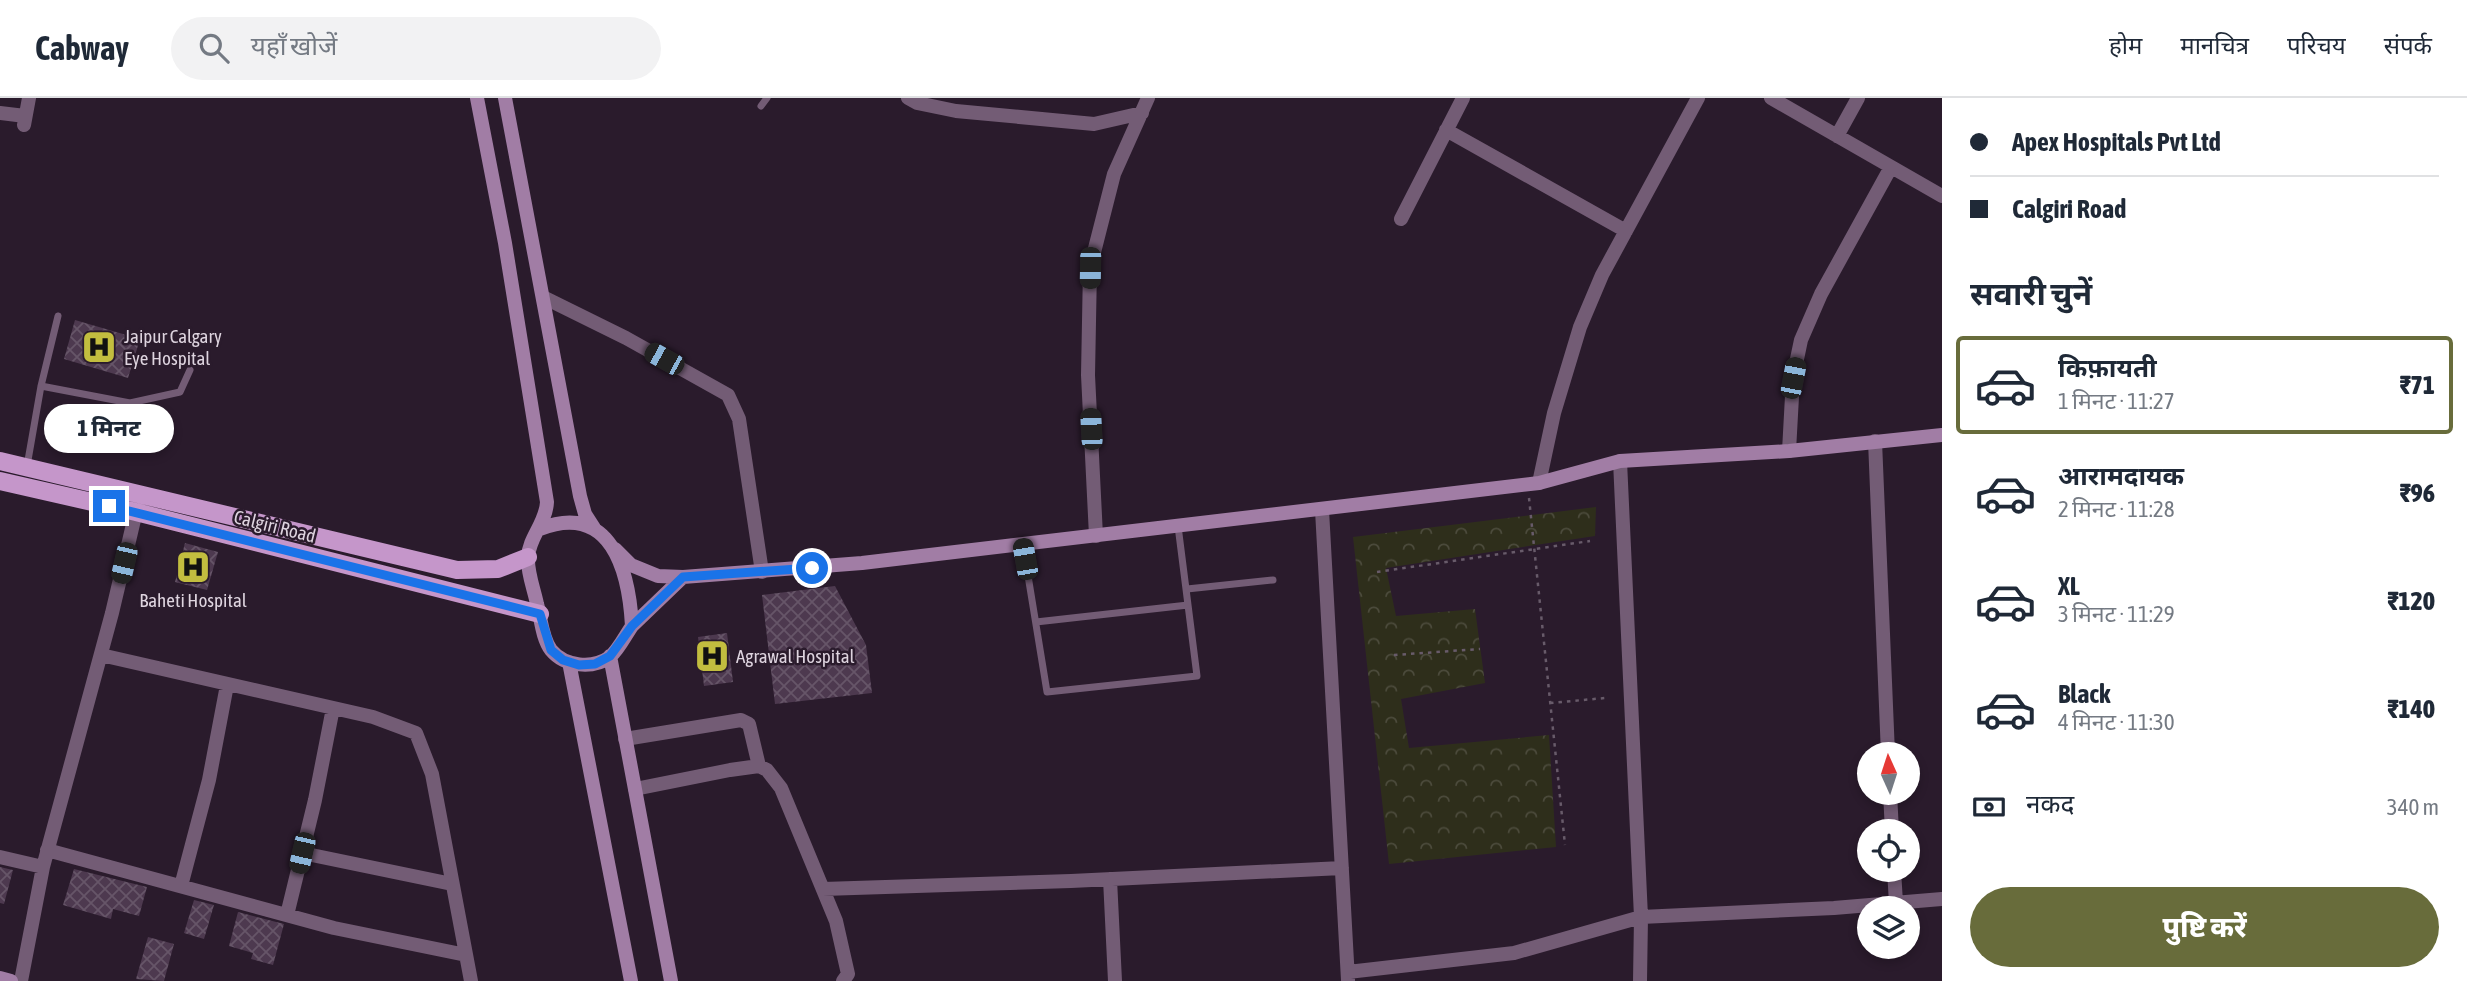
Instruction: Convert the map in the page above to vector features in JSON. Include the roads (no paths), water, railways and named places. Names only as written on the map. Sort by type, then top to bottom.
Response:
[{"type":"main road","points":[[477,98],[505,243],[547,502],[547,515],[531,542],[528,557],[551,650],[563,660],[579,665],[595,664],[610,656],[632,626],[683,577]]},
{"type":"main road","points":[[505,98],[585,514],[594,528],[631,565],[658,576],[762,572],[1322,510],[1533,484],[1620,461],[1789,451],[1942,435]]},
{"type":"main road","name":"Calgiri Road","points":[[0,461],[457,570],[498,569],[528,557]]},
{"type":"main road","name":"Calgiri Road","points":[[0,481],[136,512],[540,614]]},
{"type":"main road","points":[[540,529],[573,521],[594,528]]},
{"type":"main road","points":[[615,549],[626,586],[632,626]]},
{"type":"main road","points":[[610,656],[671,981]]},
{"type":"main road","points":[[569,662],[631,981]]},
{"type":"main road","points":[[0,978],[11,981]]},
{"type":"street","points":[[0,113],[24,120],[29,98]]},
{"type":"street","points":[[908,98],[917,103],[956,111],[1094,124],[1142,113]]},
{"type":"street","points":[[1096,536],[1088,375],[1090,268],[1115,174],[1148,98]]},
{"type":"street","points":[[1401,219],[1463,98]]},
{"type":"street","points":[[1533,484],[1580,327],[1602,275],[1698,98]]},
{"type":"street","points":[[1771,98],[1942,196]]},
{"type":"street","points":[[1837,136],[1858,98]]},
{"type":"street","points":[[1446,130],[1626,231]]},
{"type":"street","points":[[1789,451],[1793,378],[1801,340],[1821,294],[1891,167]]},
{"type":"street","points":[[543,297],[626,338],[728,395],[739,419],[762,572]]},
{"type":"street","points":[[1875,441],[1888,742]]},
{"type":"street","points":[[1620,461],[1641,917],[1640,981]]},
{"type":"street","points":[[21,981],[47,850],[101,655],[141,494]]},
{"type":"street","points":[[1322,510],[1348,976],[1514,953],[1641,917],[1857,906]]},
{"type":"street","points":[[101,655],[373,717],[416,733],[432,774],[471,981]]},
{"type":"street","points":[[181,886],[209,780],[227,685]]},
{"type":"street","points":[[287,915],[333,708]]},
{"type":"street","points":[[625,738],[741,720],[750,724],[759,766]]},
{"type":"street","points":[[635,789],[730,770],[759,766],[767,770],[781,788],[836,921],[848,974],[843,981]]},
{"type":"street","points":[[47,850],[334,928],[466,956]]},
{"type":"street","points":[[302,853],[453,884]]},
{"type":"street","points":[[0,858],[43,867]]},
{"type":"street","points":[[823,889],[1342,868]]},
{"type":"street","points":[[1110,879],[1115,981]]},
{"type":"street","points":[[1920,901],[1942,899]]},
{"type":"lane","points":[[761,106],[767,98]]},
{"type":"lane","points":[[26,467],[41,386],[58,316]]},
{"type":"lane","points":[[41,386],[130,403],[180,392],[190,370]]},
{"type":"lane","points":[[1023,545],[1047,692],[1183,678],[1197,676],[1178,526]]},
{"type":"lane","points":[[1187,589],[1273,580]]},
{"type":"lane","points":[[1036,622],[1188,605]]},
{"type":"place","name":"Jaipur Calgary Eye Hospital","points":[[99,347]]},
{"type":"place","name":"Baheti Hospital","points":[[193,567]]},
{"type":"place","name":"Agrawal Hospital","points":[[712,656]]}]
